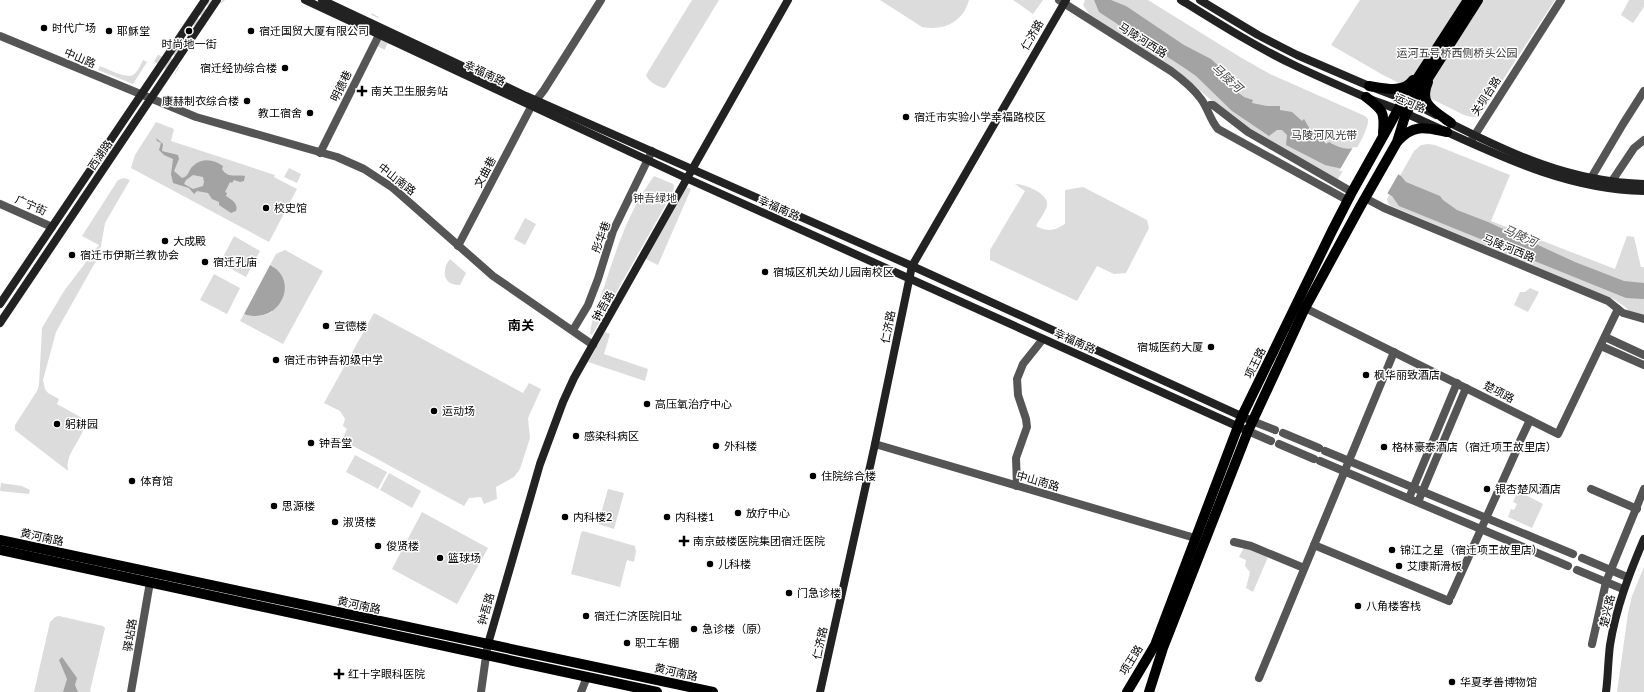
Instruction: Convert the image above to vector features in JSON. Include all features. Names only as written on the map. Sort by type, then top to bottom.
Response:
[{"type":"main road","name":"西湖路","points":[[0,304],[205,0]]},
{"type":"main road","name":"西湖路","points":[[0,323],[217,0]]},
{"type":"main road","name":"幸福南路","points":[[305,0],[380,32],[534,104],[686,178],[1248,431]]},
{"type":"main road","name":"幸福南路","points":[[322,0],[380,32]]},
{"type":"main road","name":"钟吾路","points":[[488,644],[540,464],[554,425],[574,378],[788,0]]},
{"type":"main road","name":"运河路","points":[[1181,0],[1256,45],[1295,65],[1366,97],[1449,128],[1474,135],[1538,163],[1590,182]]},
{"type":"main road","name":"运河路","points":[[1200,0],[1264,39],[1297,55],[1408,101],[1469,143],[1552,176],[1644,191]]},
{"type":"main road","points":[[1449,128],[1429,107],[1425,100],[1426,86],[1433,61],[1468,0]]},
{"type":"main road","points":[[1369,86],[1397,89],[1410,85],[1433,61],[1478,0]]},
{"type":"main road","name":"仁济路","points":[[820,692],[875,444],[912,266],[1063,1]]},
{"type":"main road","name":"项王路","points":[[1127,692],[1155,645],[1242,416],[1350,196],[1382,139],[1402,111],[1433,61]]},
{"type":"main road","points":[[1366,97],[1383,111],[1384,118],[1382,139]]},
{"type":"main road","name":"幸福南路","points":[[534,104],[652,151],[912,266],[1252,421]]},
{"type":"main road","name":"项王路","points":[[1149,692],[1163,648],[1252,421],[1305,308],[1397,142],[1402,111]]},
{"type":"main road","points":[[1397,142],[1406,132],[1416,128],[1449,128]]},
{"type":"main road","name":"运河路","points":[[1611,185],[1644,184]]},
{"type":"main road","name":"楚兴路","points":[[1606,692],[1610,646],[1616,613],[1627,577],[1644,539]]},
{"type":"main road","name":"黄河南路","points":[[0,540],[713,692]]},
{"type":"main road","name":"黄河南路","points":[[0,550],[656,692]]},
{"type":"street","name":"文曲巷","points":[[458,246],[534,104],[601,0]]},
{"type":"street","name":"关坝台路","points":[[1469,143],[1561,0]]},
{"type":"street","name":"马陵河西路","points":[[1063,1],[1171,71],[1196,92],[1207,108],[1213,124],[1218,129],[1350,196]]},
{"type":"street","name":"明德巷","points":[[320,152],[380,32]]},
{"type":"street","name":"中山路","points":[[0,36],[141,95],[152,98]]},
{"type":"street","points":[[1590,182],[1644,91]]},
{"type":"street","name":"中山南路","points":[[152,98],[170,107],[214,123],[337,157],[364,169],[383,180],[493,276],[593,345]]},
{"type":"street","points":[[1207,108],[1210,105],[1213,105],[1248,132],[1350,196]]},
{"type":"street","points":[[1611,185],[1634,148],[1644,140]]},
{"type":"street","name":"彤华巷","points":[[573,330],[588,305],[613,231],[652,151]]},
{"type":"street","name":"马陵河西路","points":[[1365,198],[1384,208],[1608,301],[1628,315],[1644,319]]},
{"type":"street","name":"广宁街","points":[[0,204],[52,228]]},
{"type":"street","name":"楚项路","points":[[1305,308],[1558,434],[1618,309]]},
{"type":"street","points":[[1605,337],[1644,354]]},
{"type":"street","points":[[1017,486],[1016,458],[1027,427],[1026,419],[1018,395],[1017,379],[1023,364],[1043,339]]},
{"type":"street","points":[[1601,346],[1644,365]]},
{"type":"street","points":[[1258,678],[1394,352]]},
{"type":"street","points":[[1409,498],[1457,383]]},
{"type":"street","points":[[1418,502],[1466,388]]},
{"type":"street","points":[[1314,545],[1450,599],[1530,420]]},
{"type":"street","points":[[1252,421],[1275,430]]},
{"type":"street","points":[[1248,431],[1568,566]]},
{"type":"street","points":[[1283,433],[1573,554]]},
{"type":"street","name":"中山南路","points":[[875,444],[1195,538]]},
{"type":"street","points":[[1591,489],[1637,509]]},
{"type":"street","points":[[1592,644],[1610,570],[1637,509],[1644,489]]},
{"type":"street","points":[[1234,542],[1251,546],[1304,568]]},
{"type":"street","points":[[1582,558],[1627,577]]},
{"type":"street","points":[[1577,570],[1623,589]]},
{"type":"street","name":"驿站路","points":[[131,692],[150,582]]},
{"type":"street","points":[[482,692],[488,644]]},
{"type":"street","points":[[581,692],[587,677]]},
{"type":"green space","points":[[692,0],[719,0],[664,88],[656,85],[646,75]]},
{"type":"green space","points":[[880,0],[969,0],[962,14],[952,23],[938,28],[930,28],[922,27]]},
{"type":"green space","points":[[1013,0],[1043,0],[1033,14]]},
{"type":"green space","name":"马陵河风光带","points":[[1085,0],[1148,0],[1270,74],[1365,116],[1368,119],[1368,125],[1365,132],[1337,181],[1250,131],[1229,116],[1179,72],[1089,14],[1083,5]]},
{"type":"green space","name":"运河五号桥西侧桥头公园","points":[[1360,0],[1555,0],[1480,115],[1472,117],[1466,116],[1383,75],[1331,45]]},
{"type":"green space","points":[[1629,0],[1644,0],[1644,7],[1633,23],[1621,15]]},
{"type":"green space","points":[[143,60],[147,62],[133,84],[98,70],[100,66],[122,75],[130,76],[136,72]]},
{"type":"green space","points":[[156,122],[174,129],[171,141],[275,175],[274,177],[297,189],[269,242],[131,168],[135,155]]},
{"type":"green space","points":[[1421,145],[1435,145],[1510,175],[1491,221],[1615,269],[1627,236],[1634,237],[1641,267],[1644,267],[1644,316],[1630,312],[1613,299],[1391,206],[1387,199],[1414,151]]},
{"type":"green space","points":[[289,168],[301,174],[297,183],[284,177]]},
{"type":"green space","name":"钟吾绿地","points":[[654,176],[673,184],[673,192],[592,335],[590,334],[594,315],[619,242],[631,214],[645,188]]},
{"type":"green space","points":[[124,178],[130,180],[105,223],[101,246],[96,261],[56,332],[43,380],[45,389],[48,393],[59,399],[57,404],[84,419],[82,432],[69,457],[68,471],[15,430],[15,425],[37,391],[39,385],[42,328],[64,291],[99,245],[82,236],[118,180]]},
{"type":"green space","points":[[1015,184],[1036,190],[1045,198],[1047,206],[1036,226],[1047,230],[1057,228],[1065,224],[1065,190],[1083,187],[1147,220],[1149,228],[1126,273],[1114,274],[1097,266],[1077,301],[990,260],[990,250],[1025,191]]},
{"type":"green space","points":[[684,186],[691,189],[658,265],[644,258]]},
{"type":"green space","points":[[525,218],[536,224],[525,245],[514,239]]},
{"type":"green space","points":[[234,236],[260,251],[246,277],[220,263]]},
{"type":"green space","points":[[285,250],[323,271],[283,344],[240,321],[244,314],[258,316],[272,312],[274,267],[270,265],[276,254]]},
{"type":"green space","points":[[450,259],[466,273],[460,285],[450,283],[445,276],[445,268]]},
{"type":"green space","points":[[214,274],[240,288],[227,314],[200,300]]},
{"type":"green space","points":[[1530,288],[1539,292],[1528,312],[1514,305],[1520,292],[1525,292]]},
{"type":"green space","points":[[374,313],[523,393],[529,383],[541,389],[528,418],[530,438],[520,469],[514,477],[496,487],[497,499],[484,504],[481,497],[469,498],[464,506],[342,440],[347,429],[343,426],[345,419],[340,411],[324,403]]},
{"type":"green space","points":[[605,332],[610,334],[604,354],[648,369],[645,381],[588,362]]},
{"type":"green space","points":[[355,455],[387,472],[378,489],[346,472]]},
{"type":"green space","points":[[389,473],[421,491],[412,508],[380,490]]},
{"type":"green space","points":[[1,483],[22,486],[30,490],[29,494],[0,491]]},
{"type":"green space","points":[[608,489],[624,493],[614,529],[598,524]]},
{"type":"green space","points":[[1518,491],[1543,504],[1532,528],[1508,517],[1511,509],[1514,510],[1517,504],[1513,502]]},
{"type":"green space","name":"篮球场","points":[[422,512],[488,548],[457,604],[392,569]]},
{"type":"green space","points":[[583,531],[635,546],[636,552],[634,562],[627,560],[620,587],[571,574],[581,533]]},
{"type":"green space","points":[[1244,547],[1268,557],[1253,592],[1246,588],[1250,572],[1245,566],[1246,560],[1239,557]]},
{"type":"green space","points":[[1644,567],[1644,692],[1617,692],[1628,613],[1632,596]]},
{"type":"green space","points":[[59,616],[103,626],[105,628],[91,692],[34,692],[50,622],[55,617]]},
{"type":"shaded area","points":[[1094,0],[1111,0],[1126,6],[1184,45],[1211,59],[1223,70],[1231,87],[1244,97],[1253,100],[1252,103],[1267,106],[1280,106],[1280,110],[1292,112],[1302,121],[1304,119],[1311,131],[1315,129],[1326,144],[1329,142],[1341,148],[1355,148],[1401,176],[1406,182],[1440,196],[1457,210],[1488,222],[1575,262],[1624,281],[1644,283],[1644,299],[1626,298],[1399,206],[1392,196],[1343,169],[1325,165],[1286,145],[1287,135],[1282,130],[1277,130],[1269,136],[1232,111],[1196,76],[1099,12]]},
{"type":"shaded area","points":[[156,138],[163,144],[162,151],[178,155],[179,159],[174,171],[182,178],[187,175],[193,166],[205,160],[220,164],[223,166],[222,169],[224,172],[227,174],[245,176],[244,181],[240,182],[234,180],[232,183],[230,182],[225,192],[227,193],[226,196],[235,204],[237,208],[236,211],[231,213],[219,205],[219,202],[212,199],[208,193],[197,191],[194,194],[189,188],[173,183],[171,174],[173,159],[164,155],[159,150],[161,143],[157,141]],"holes":[[[193,175],[203,177],[203,186],[193,189],[184,184],[186,180]]]},
{"type":"shaded area","points":[[270,265],[279,272],[284,281],[285,291],[282,300],[276,308],[267,314],[256,316],[244,314]]},
{"type":"shaded area","points":[[62,657],[77,678],[75,685],[78,692],[63,692],[67,679],[59,660]]},
{"type":"pier","points":[[1353,147],[1356,147],[1399,173],[1387,194],[1343,171],[1339,171]]},
{"type":"tunnel","points":[[167,65],[211,0]]},
{"type":"tunnel","points":[[369,27],[375,15]]},
{"type":"tunnel","points":[[347,35],[355,20]]},
{"type":"tunnel","points":[[381,48],[387,35],[383,34]]},
{"type":"tunnel","points":[[156,58],[177,71]]},
{"type":"place","name":"时代广场","points":[[44,28]]},
{"type":"place","name":"耶稣堂","points":[[109,31]]},
{"type":"place","name":"时尚地一街","points":[[189,31]]},
{"type":"place","name":"宿迁国贸大厦有限公司","points":[[251,31]]},
{"type":"place","name":"宿迁经协综合楼","points":[[285,68]]},
{"type":"place","name":"南关卫生服务站","points":[[362,91]]},
{"type":"place","name":"康赫制衣综合楼","points":[[247,101]]},
{"type":"place","name":"教工宿舍","points":[[310,113]]},
{"type":"place","name":"宿迁市实验小学幸福路校区","points":[[906,117]]},
{"type":"place","name":"校史馆","points":[[266,208]]},
{"type":"place","name":"大成殿","points":[[165,241]]},
{"type":"place","name":"宿迁市伊斯兰教协会","points":[[72,255]]},
{"type":"place","name":"宿迁孔庙","points":[[205,262]]},
{"type":"place","name":"宿城区机关幼儿园南校区","points":[[765,272]]},
{"type":"place","name":"宣德楼","points":[[326,326]]},
{"type":"place","name":"宿城医药大厦","points":[[1211,347]]},
{"type":"place","name":"宿迁市钟吾初级中学","points":[[276,360]]},
{"type":"place","name":"枫华丽致酒店","points":[[1366,375]]},
{"type":"place","name":"高压氧治疗中心","points":[[647,404]]},
{"type":"place","name":"运动场","points":[[434,411]]},
{"type":"place","name":"躬耕园","points":[[57,424]]},
{"type":"place","name":"感染科病区","points":[[576,436]]},
{"type":"place","name":"钟吾堂","points":[[311,443]]},
{"type":"place","name":"外科楼","points":[[716,446]]},
{"type":"place","name":"格林豪泰酒店（宿迁项王故里店）","points":[[1384,447]]},
{"type":"place","name":"住院综合楼","points":[[813,476]]},
{"type":"place","name":"体育馆","points":[[132,481]]},
{"type":"place","name":"银杏楚风酒店","points":[[1487,489]]},
{"type":"place","name":"思源楼","points":[[274,506]]},
{"type":"place","name":"放疗中心","points":[[738,513]]},
{"type":"place","name":"内科楼2","points":[[565,517]]},
{"type":"place","name":"内科楼1","points":[[667,517]]},
{"type":"place","name":"淑贤楼","points":[[335,522]]},
{"type":"place","name":"南京鼓楼医院集团宿迁医院","points":[[684,541]]},
{"type":"place","name":"俊贤楼","points":[[378,546]]},
{"type":"place","name":"锦江之星（宿迁项王故里店）","points":[[1392,550]]},
{"type":"place","name":"篮球场","points":[[440,558]]},
{"type":"place","name":"儿科楼","points":[[710,564]]},
{"type":"place","name":"艾康斯滑板","points":[[1399,566]]},
{"type":"place","name":"门急诊楼","points":[[789,593]]},
{"type":"place","name":"八角楼客栈","points":[[1358,606]]},
{"type":"place","name":"宿迁仁济医院旧址","points":[[586,616]]},
{"type":"place","name":"急诊楼（原）","points":[[694,629]]},
{"type":"place","name":"职工车棚","points":[[627,643]]},
{"type":"place","name":"红十字眼科医院","points":[[339,674]]},
{"type":"place","name":"华夏孝善博物馆","points":[[1452,682]]},
{"type":"district","name":"南关","points":[[521,325]]},
{"type":"water label","name":"马陵河","points":[[1227,78]]},
{"type":"water label","name":"马陵河","points":[[1520,236]]}]
